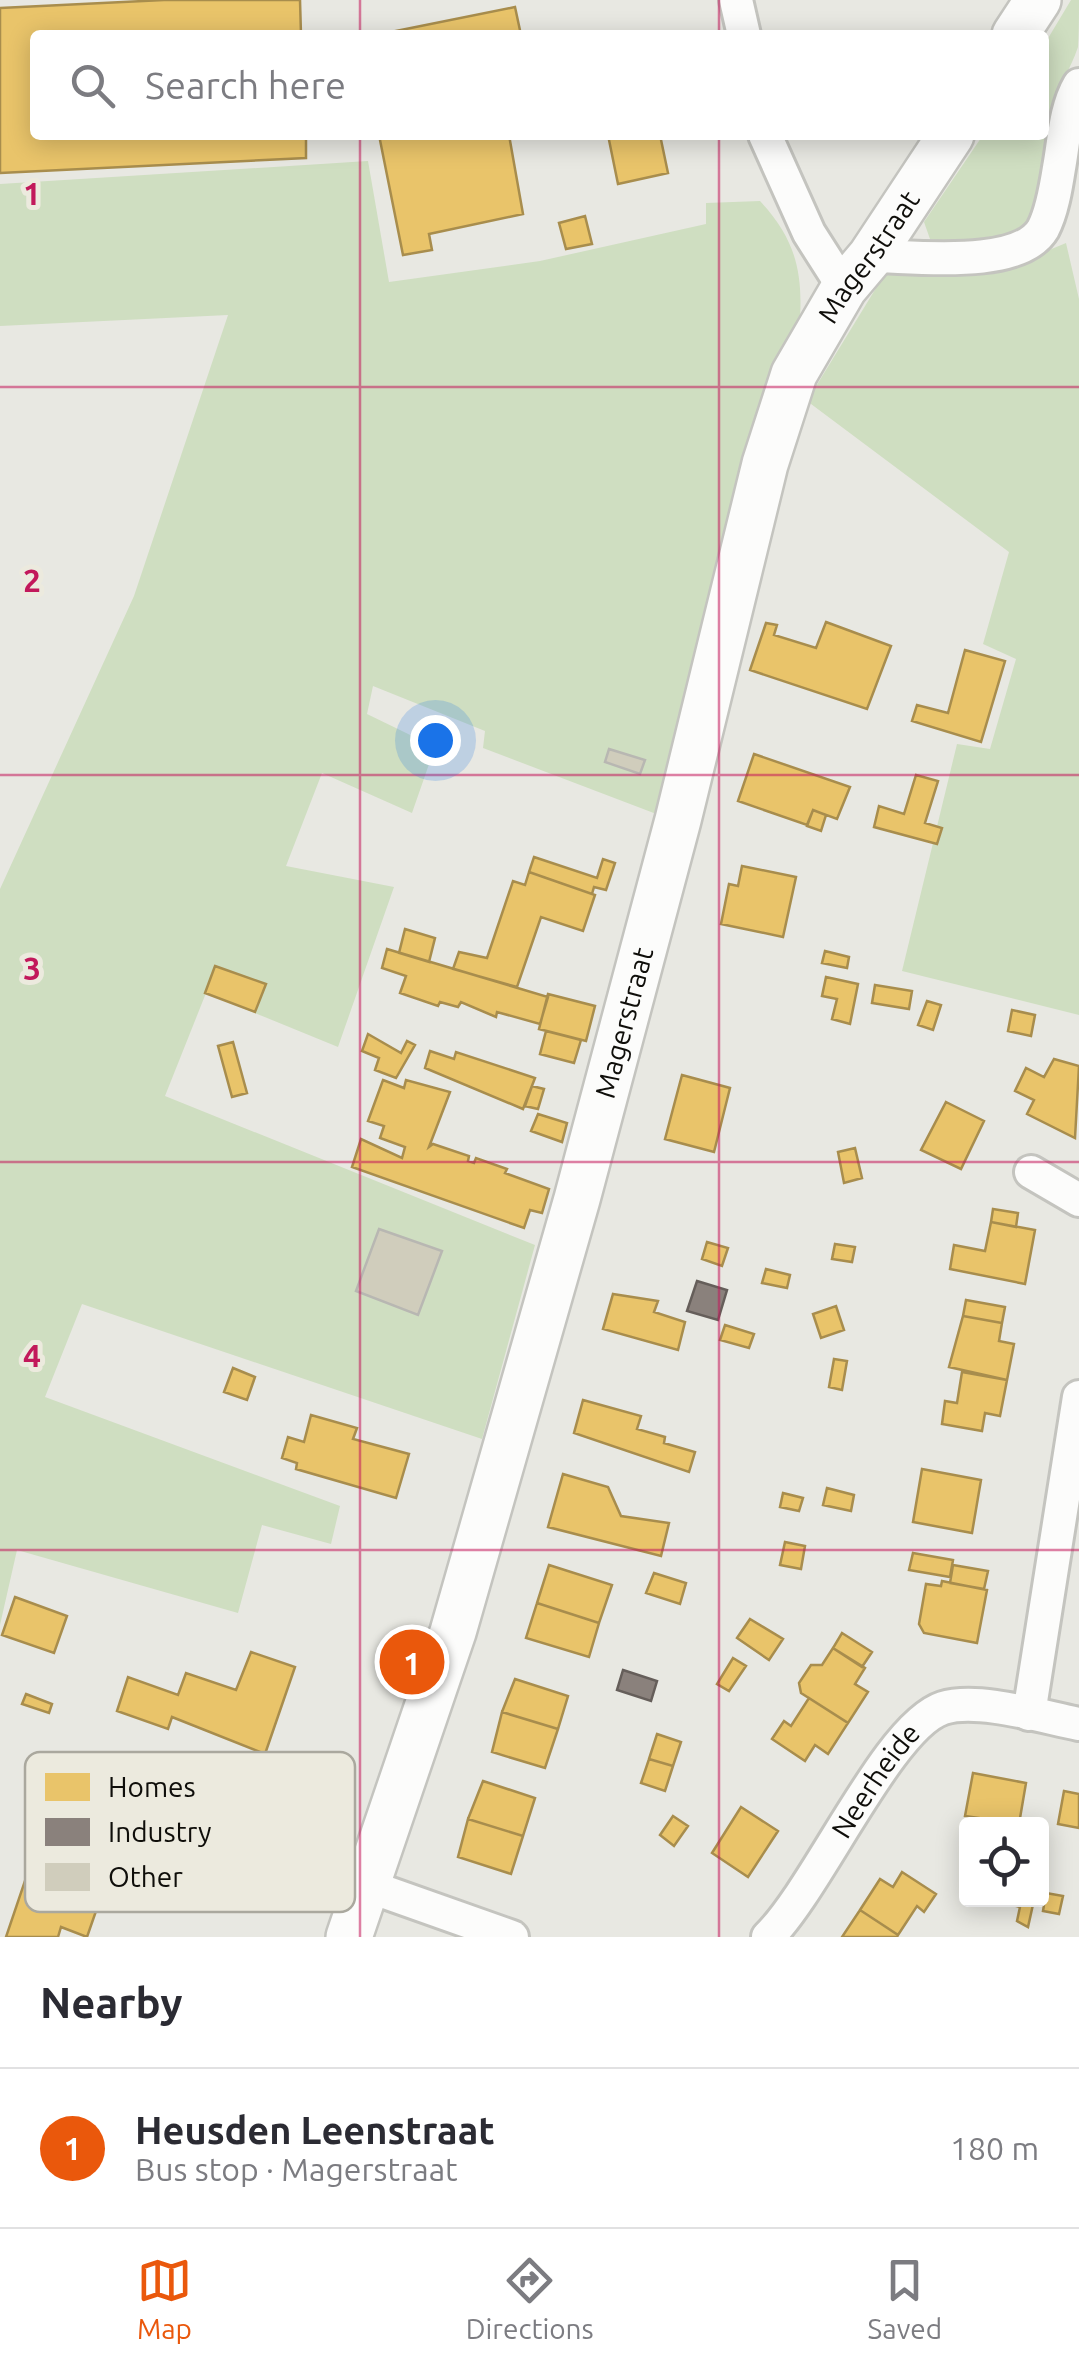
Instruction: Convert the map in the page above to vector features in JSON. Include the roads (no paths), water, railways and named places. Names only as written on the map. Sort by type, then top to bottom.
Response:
[{"type":"street","points":[[736,0],[743,30]]},
{"type":"street","points":[[1019,30],[1038,0]]},
{"type":"street","points":[[768,140],[809,233],[858,272],[994,256],[1034,240],[1044,228],[1071,100],[1079,85]]},
{"type":"street","name":"Magerstraat","points":[[349,1937],[453,1632],[577,1199],[678,820],[764,464],[794,374],[948,140]]},
{"type":"street","points":[[1031,1172],[1079,1200]]},
{"type":"street","points":[[1029,1714],[1079,1397]]},
{"type":"street","name":"Neerheide","points":[[768,1937],[800,1901],[896,1750],[922,1718],[944,1708],[966,1705],[1079,1724]]},
{"type":"street","points":[[368,1886],[512,1937]]},
{"type":"place","name":"Heusden Leenstraat","points":[[412,1662]]}]
